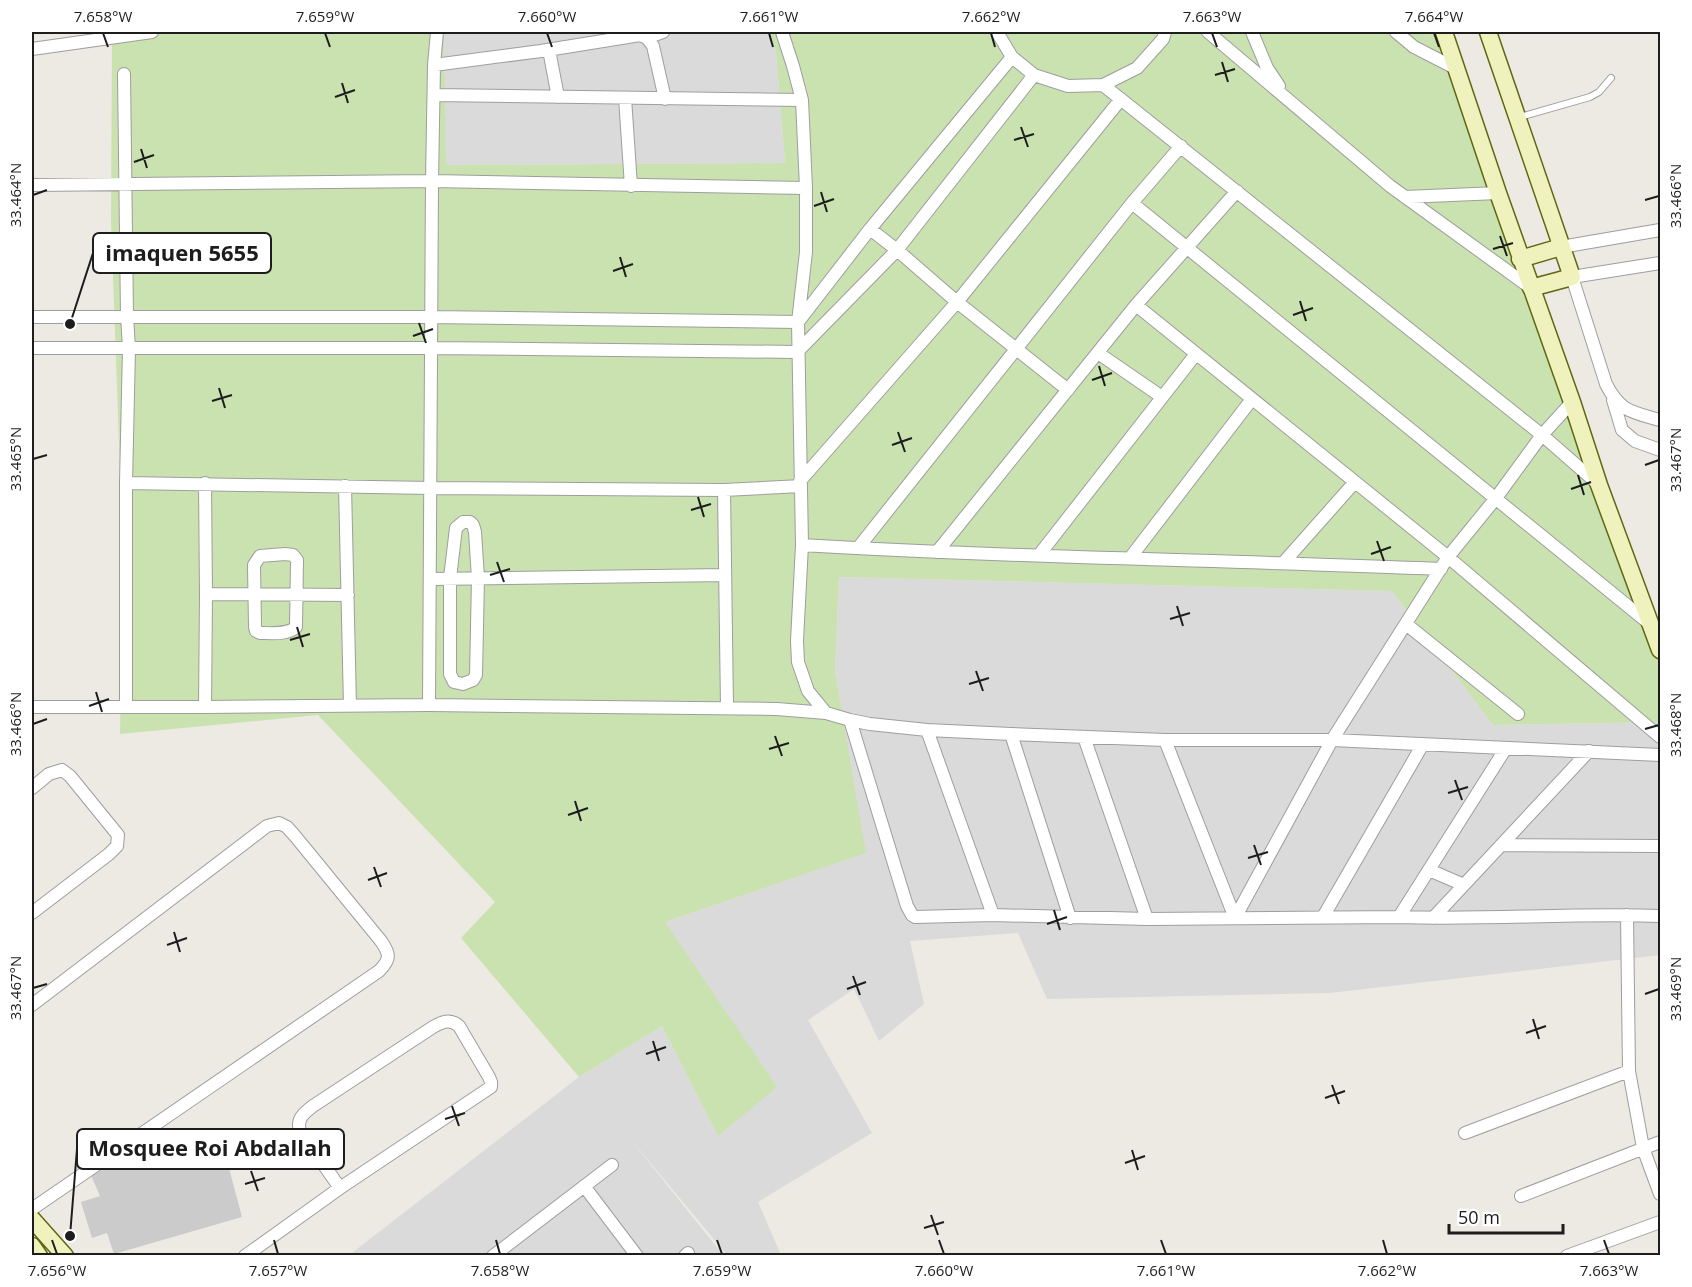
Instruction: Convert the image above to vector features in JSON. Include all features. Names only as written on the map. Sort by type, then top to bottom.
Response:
[{"type":"street","points":[[32,49],[152,32]]},
{"type":"street","points":[[429,705],[432,488],[430,317],[434,65],[437,32]]},
{"type":"street","points":[[647,38],[663,32]]},
{"type":"street","points":[[782,32],[802,100],[806,188],[806,252],[797,352],[802,545],[798,662],[808,692],[826,713]]},
{"type":"street","points":[[997,32],[1012,57],[1034,75],[1068,86],[1103,85],[1137,68],[1162,39],[1165,32]]},
{"type":"street","points":[[1208,32],[1337,143],[1405,197],[1531,288]]},
{"type":"street","points":[[1252,32],[1267,68],[1287,98]]},
{"type":"street","points":[[1395,32],[1414,47],[1457,69]]},
{"type":"street","points":[[1444,32],[1520,259],[1572,402],[1599,485],[1660,650]]},
{"type":"street","points":[[1488,32],[1622,430],[1635,441],[1660,450]]},
{"type":"street","points":[[434,65],[549,50],[636,34],[643,35],[653,46],[665,99]]},
{"type":"street","points":[[549,50],[558,97]]},
{"type":"street","points":[[798,322],[870,229],[1012,57]]},
{"type":"street","points":[[124,74],[129,348],[124,674],[126,706]]},
{"type":"street","points":[[32,348],[432,348],[797,352],[897,250],[1034,75]]},
{"type":"street","points":[[1103,85],[1542,435],[1599,485]]},
{"type":"street","points":[[434,95],[802,100]]},
{"type":"street","points":[[625,98],[631,186]]},
{"type":"street","points":[[126,483],[724,490],[801,484],[957,303],[1121,99]]},
{"type":"street","points":[[858,548],[1132,203],[1181,146]]},
{"type":"street","points":[[32,185],[432,181],[806,188]]},
{"type":"street","points":[[937,552],[1136,305],[1237,191]]},
{"type":"street","points":[[1405,197],[1498,193]]},
{"type":"street","points":[[1132,203],[1651,625]]},
{"type":"street","points":[[870,229],[957,303],[1068,390]]},
{"type":"street","points":[[1520,259],[1561,247],[1660,230]]},
{"type":"street","points":[[1531,288],[1572,276],[1660,263]]},
{"type":"street","points":[[1136,305],[1448,557],[1660,737]]},
{"type":"street","points":[[32,317],[430,317],[798,322]]},
{"type":"street","points":[[1098,353],[1162,397]]},
{"type":"street","points":[[1039,555],[1196,354]]},
{"type":"street","points":[[1130,558],[1251,399]]},
{"type":"street","points":[[1613,400],[1624,408],[1660,420]]},
{"type":"street","points":[[1235,918],[1332,740],[1448,557],[1496,498],[1542,435],[1572,402]]},
{"type":"street","points":[[1284,562],[1355,482]]},
{"type":"street","points":[[205,483],[205,707]]},
{"type":"street","points":[[345,486],[350,706]]},
{"type":"street","points":[[724,490],[727,708]]},
{"type":"street","points":[[463,522],[470,522],[475,532],[478,578],[476,675],[473,680],[463,684],[454,682],[450,674],[450,578],[456,528],[463,522]]},
{"type":"street","points":[[802,545],[937,552],[1441,569]]},
{"type":"street","points":[[266,555],[293,555],[297,560],[295,629],[290,632],[262,633],[256,631],[254,594],[254,565],[258,558],[266,555]]},
{"type":"street","points":[[431,579],[725,574]]},
{"type":"street","points":[[206,594],[348,594]]},
{"type":"street","points":[[1406,624],[1518,714]]},
{"type":"street","points":[[32,706],[429,705],[777,709],[826,713],[850,720],[927,730],[1165,740],[1332,740],[1660,755]]},
{"type":"street","points":[[850,720],[908,906],[912,915],[918,917],[993,915],[1147,919],[1660,916]]},
{"type":"street","points":[[927,730],[993,915]]},
{"type":"street","points":[[1011,734],[1070,918]]},
{"type":"street","points":[[1084,737],[1147,919]]},
{"type":"street","points":[[1165,740],[1235,918]]},
{"type":"street","points":[[1323,917],[1423,744]]},
{"type":"street","points":[[1399,917],[1506,748]]},
{"type":"street","points":[[1433,918],[1589,752]]},
{"type":"street","points":[[32,788],[49,774],[62,770],[70,776],[118,835],[117,846],[109,854],[32,913]]},
{"type":"street","points":[[32,1005],[267,826],[279,823],[287,827],[352,906],[387,949],[389,957],[380,971],[32,1209]]},
{"type":"street","points":[[1501,845],[1660,846]]},
{"type":"street","points":[[1429,870],[1464,885]]},
{"type":"street","points":[[1627,915],[1629,1071],[1643,1148],[1660,1194]]},
{"type":"street","points":[[245,1256],[340,1188],[491,1087],[489,1077],[459,1026],[454,1022],[442,1022],[432,1027],[313,1106],[300,1119],[298,1123],[300,1131],[340,1188]]},
{"type":"street","points":[[1465,1132],[1629,1071]]},
{"type":"street","points":[[1521,1196],[1660,1142]]},
{"type":"street","points":[[493,1256],[612,1165]]},
{"type":"street","points":[[584,1186],[637,1256]]},
{"type":"street","points":[[32,1219],[65,1256]]},
{"type":"street","points":[[1566,1256],[1660,1222]]},
{"type":"street","points":[[32,1246],[39,1256]]},
{"type":"lane","points":[[1518,117],[1590,98],[1599,92],[1611,78]]},
{"type":"shaded area","points":[[444,32],[769,32],[776,53],[785,163],[445,165]]},
{"type":"shaded area","points":[[839,577],[1392,591],[1493,725],[1660,722],[1660,955],[1330,993],[1047,999],[1018,933],[910,941],[924,1004],[879,1041],[854,989],[808,1020],[872,1133],[758,1202],[781,1255],[727,1255],[628,1136],[723,1255],[348,1256],[579,1077],[662,1026],[718,1136],[665,922],[865,853],[835,672]]},
{"type":"shaded area","points":[[222,1142],[242,1217],[114,1254],[107,1233],[92,1238],[81,1202],[100,1196],[90,1173]]},
{"type":"green space","points":[[112,32],[444,32],[446,165],[785,163],[776,53],[769,32],[1442,32],[1660,644],[1660,722],[1493,725],[1392,591],[839,577],[835,672],[866,853],[665,922],[777,1087],[718,1136],[662,1026],[579,1077],[461,938],[495,902],[318,715],[120,734],[123,555],[111,220]]},
{"type":"place","name":"imaquen 5655","points":[[70,324]]},
{"type":"place","name":"Mosquee Roi Abdallah","points":[[70,1236]]}]
